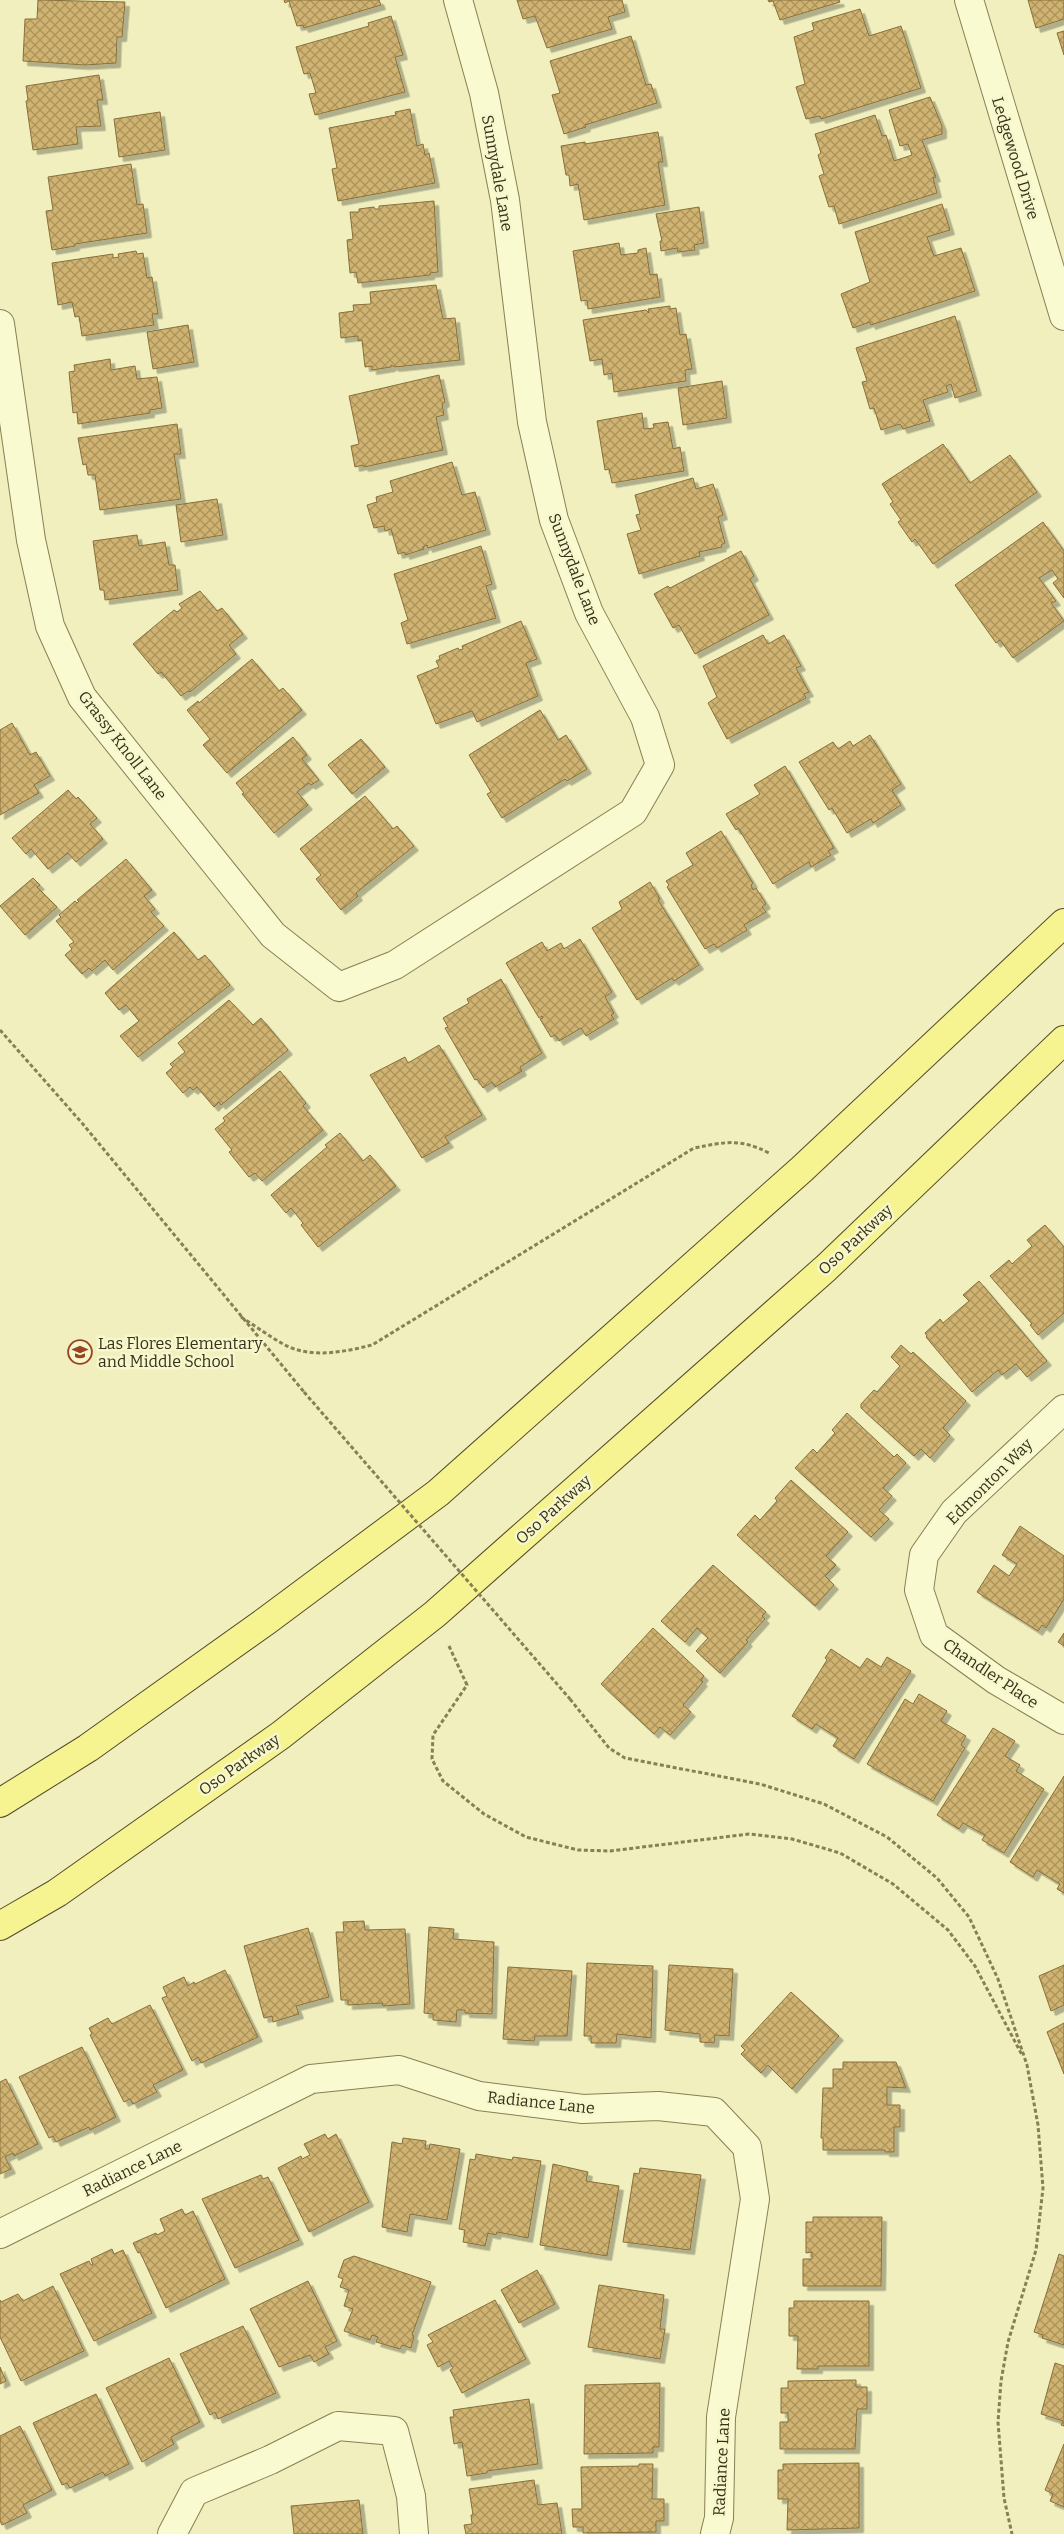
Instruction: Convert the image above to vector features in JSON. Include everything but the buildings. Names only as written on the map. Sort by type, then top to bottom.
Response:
[{"type":"main road","points":[[0,1803],[104,1737],[266,1621],[438,1493],[802,1169],[1064,923]]},
{"type":"main road","name":"Oso Parkway","points":[[0,1926],[57,1893],[281,1735],[435,1614],[826,1268],[1064,1040]]},
{"type":"street","name":"Sunnydale Lane","points":[[339,987],[395,965],[633,812],[660,766],[645,717],[589,613],[554,520],[532,422],[505,200],[484,92],[458,0]]},
{"type":"street","name":"Ledgewood Drive","points":[[968,0],[1064,316]]},
{"type":"street","name":"Grassy Knoll Lane","points":[[0,324],[31,540],[50,626],[82,697],[273,936],[339,987]]},
{"type":"street","name":"Edmonton Way","points":[[919,1590],[924,1554],[954,1512],[1064,1409]]},
{"type":"street","name":"Chandler Place","points":[[919,1590],[934,1635],[996,1680],[1064,1720]]},
{"type":"street","name":"Radiance Lane","points":[[0,2234],[311,2079],[399,2070],[480,2096],[582,2109],[658,2106],[714,2112],[747,2147],[755,2199],[721,2417],[719,2518],[715,2534]]},
{"type":"street","points":[[172,2534],[194,2492],[270,2460],[338,2426],[394,2432],[411,2496],[414,2534]]},
{"type":"path","points":[[0,1030],[82,1123],[304,1392],[570,1699],[609,1748],[625,1758],[760,1784],[824,1804],[887,1837],[937,1878],[969,1917],[998,1978],[1027,2064],[1038,2126],[1043,2188],[1036,2250],[1008,2342],[1001,2381],[998,2422],[1004,2498],[1012,2534]]},
{"type":"path","points":[[240,1316],[285,1345],[315,1352],[344,1352],[372,1345],[694,1148],[720,1143],[749,1143],[802,1169]]},
{"type":"path","points":[[435,1614],[466,1685],[433,1735],[432,1759],[444,1781],[484,1814],[526,1837],[578,1850],[610,1851],[749,1834],[792,1839],[840,1854],[893,1884],[948,1930],[975,1966],[1027,2064]]},
{"type":"place","name":"Las Flores Elementary and Middle School","points":[[80,1352]]}]
